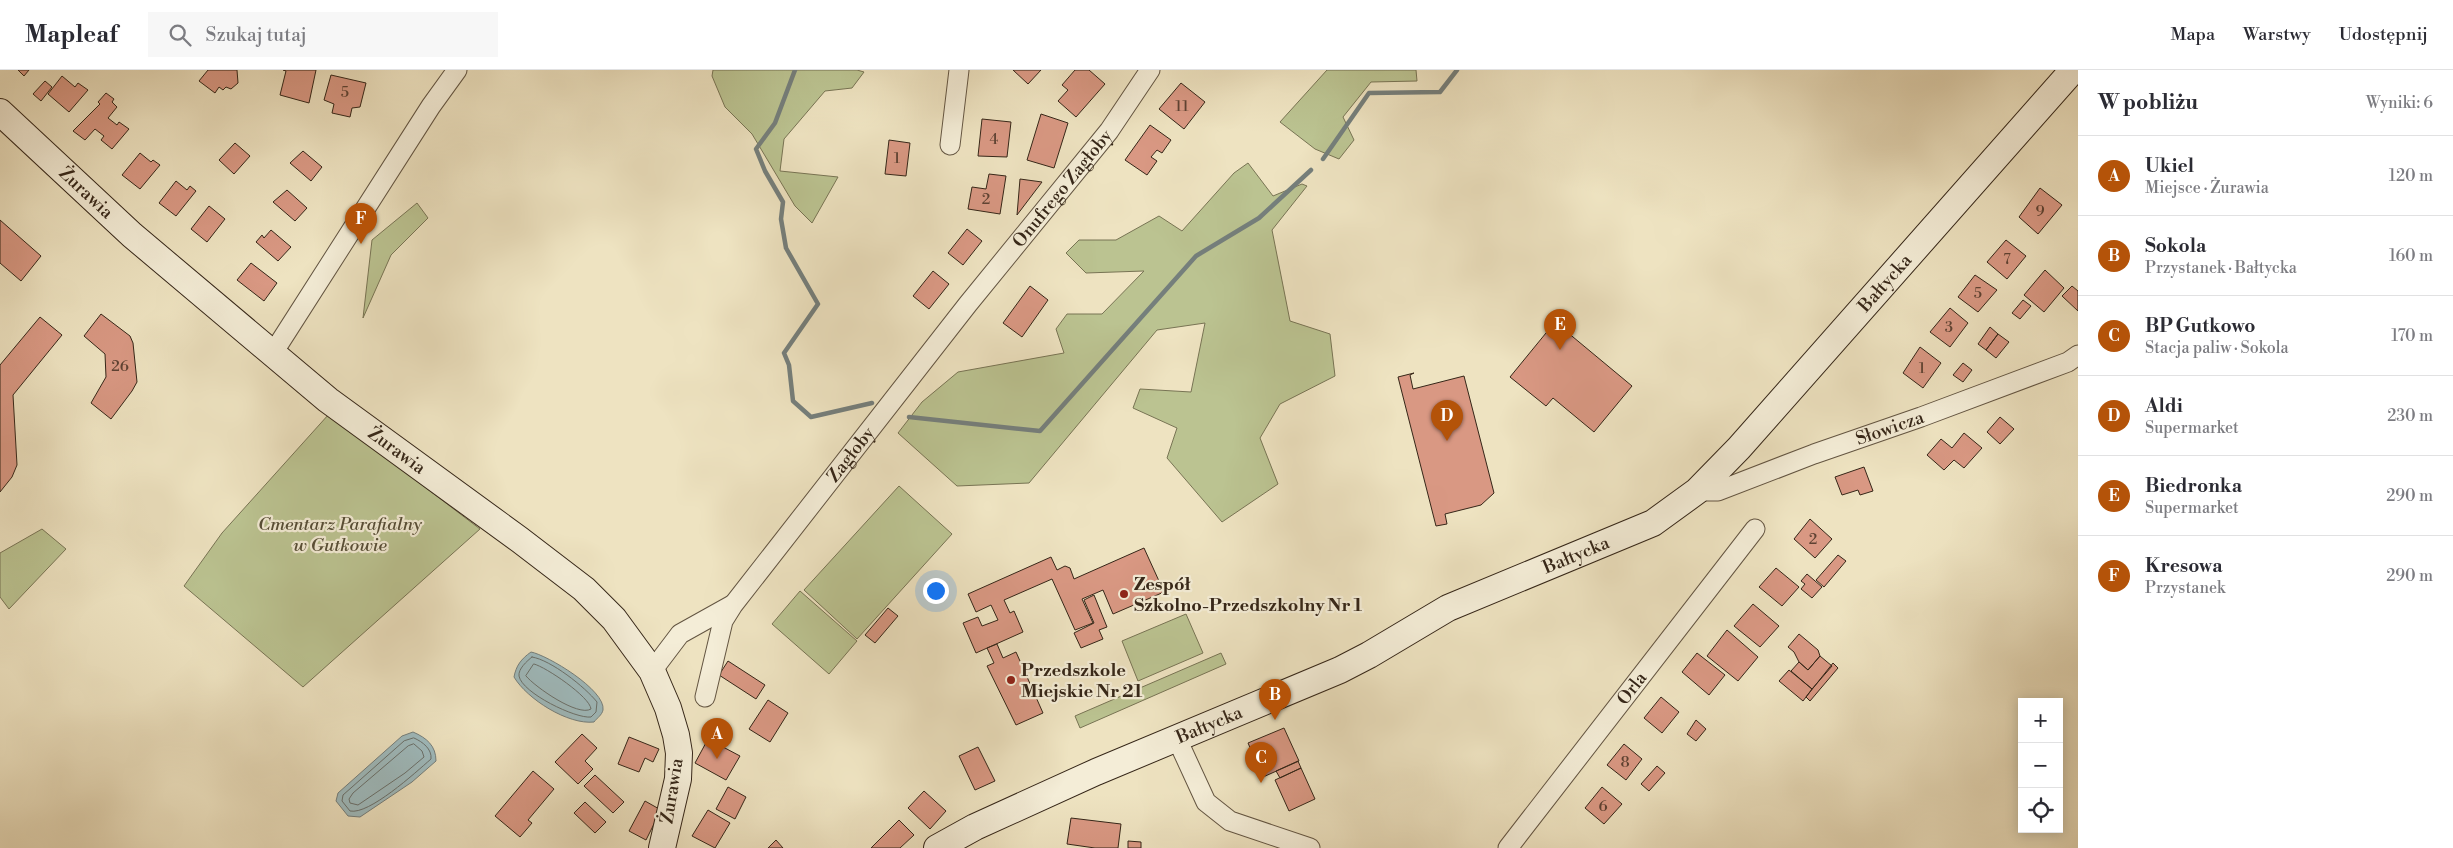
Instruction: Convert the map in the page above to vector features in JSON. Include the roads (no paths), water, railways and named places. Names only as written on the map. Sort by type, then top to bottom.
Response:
[{"type":"main road","name":"Bałtycka","points":[[938,848],[988,821],[1340,670],[1448,608],[1645,527],[1668,514],[1698,491],[1772,411],[2072,70]]},
{"type":"main road","name":"Żurawia","points":[[0,112],[132,235],[328,400],[499,524],[584,589],[614,619],[652,671],[672,721],[679,753],[678,780],[662,848]]},
{"type":"street","points":[[273,353],[456,70]]},
{"type":"street","points":[[950,145],[959,70]]},
{"type":"street","name":"Onufrego Zagłoby","points":[[968,304],[1109,131],[1150,70]]},
{"type":"street","name":"Zagłoby","points":[[705,697],[723,622],[733,605],[968,304]]},
{"type":"street","name":"Słowicza","points":[[1698,491],[1718,492],[1814,454],[1921,417],[2068,362],[2078,355]]},
{"type":"street","name":"Orla","points":[[1508,848],[1756,529]]},
{"type":"street","name":"Zagłoby","points":[[652,671],[680,634],[733,605]]},
{"type":"street","points":[[1177,739],[1206,802],[1230,821],[1310,848]]},
{"type":"water","points":[[531,652],[562,666],[595,693],[601,702],[603,710],[594,722],[584,722],[561,715],[528,694],[514,677],[524,657]]},
{"type":"water","points":[[413,732],[430,743],[436,756],[436,761],[412,782],[360,817],[348,816],[336,801],[338,793],[402,736]]},
{"type":"waterway","points":[[795,70],[775,123],[756,149],[765,171],[783,202],[781,219],[786,248],[818,304],[784,353],[789,365],[793,401],[811,417],[872,403]]},
{"type":"waterway","points":[[1323,159],[1369,93],[1440,92],[1457,70]]},
{"type":"waterway","points":[[909,417],[1040,431],[1196,256],[1259,218],[1311,170]]},
{"type":"place","name":"Kresowa","points":[[361,244]]},
{"type":"place","name":"Biedronka","points":[[1560,350]]},
{"type":"place","name":"Aldi","points":[[1447,441]]},
{"type":"place","name":"Zespół Szkolno-Przedszkolny Nr 1","points":[[1124,594]]},
{"type":"place","name":"Przedszkole Miejskie Nr 21","points":[[1011,680]]},
{"type":"place","name":"Sokola","points":[[1275,720]]},
{"type":"place","name":"Ukiel","points":[[717,759]]},
{"type":"place","name":"BP Gutkowo","points":[[1261,783]]},
{"type":"park label","name":"Cmentarz Parafialny w Gutkowie","points":[[340,534]]}]
